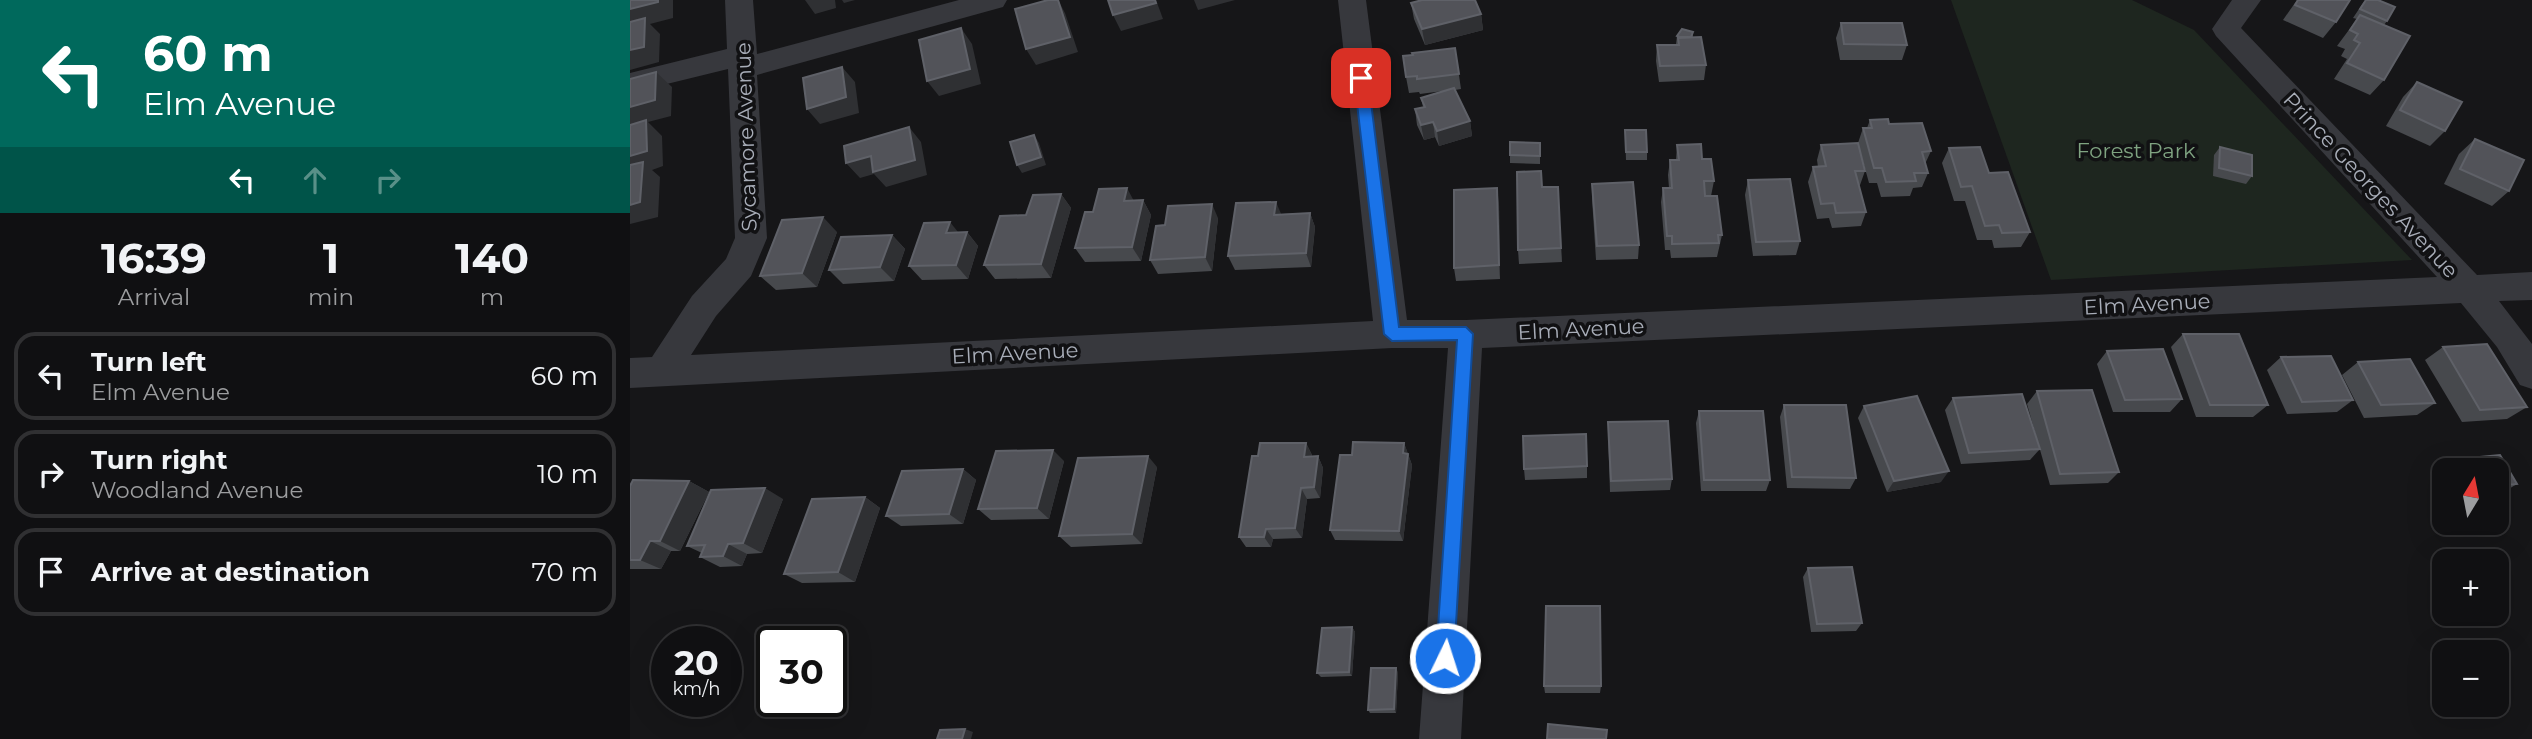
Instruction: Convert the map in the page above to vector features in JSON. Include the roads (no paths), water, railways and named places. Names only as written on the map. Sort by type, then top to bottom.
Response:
[{"type":"street","name":"Sycamore Avenue","points":[[646,372],[739,267],[751,238],[739,0]]},
{"type":"street","points":[[630,83],[744,62],[993,0]]},
{"type":"street","points":[[1352,0],[1392,334]]},
{"type":"street","name":"Prince Georges Avenue","points":[[2247,0],[2226,29],[2469,289],[2509,337],[2532,374]]},
{"type":"street","name":"Elm Avenue","points":[[646,372],[1392,334],[1466,334],[2532,286]]},
{"type":"street","points":[[1440,739],[1466,334]]},
{"type":"park label","name":"Forest Park","points":[[2136,150]]}]
